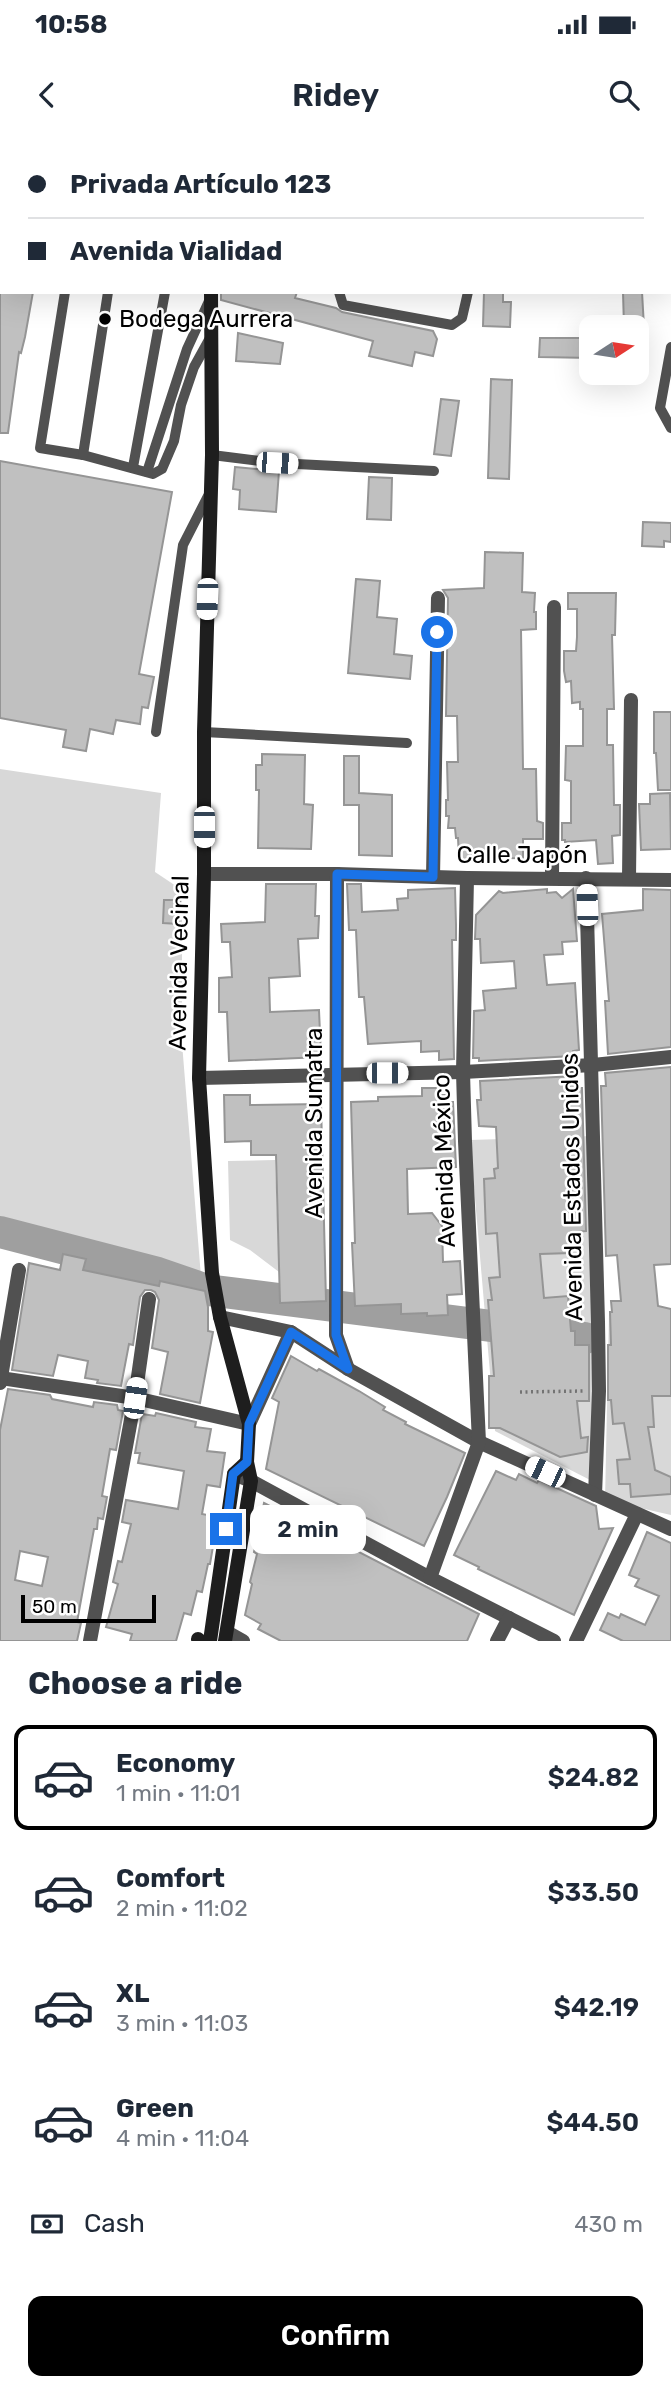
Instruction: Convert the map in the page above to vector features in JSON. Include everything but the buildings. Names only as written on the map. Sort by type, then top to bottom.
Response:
[{"type":"street","name":"Avenida Vecinal","points":[[211,295],[212,455],[204,732],[199,1078],[212,1273],[220,1317],[249,1424],[247,1462],[251,1481]]},
{"type":"street","points":[[433,877],[438,598]]},
{"type":"street","points":[[552,878],[554,607]]},
{"type":"street","points":[[629,879],[631,700]]},
{"type":"street","name":"Calle Japón","points":[[204,874],[671,880]]},
{"type":"street","name":"Avenida Sumatra","points":[[337,874],[336,1335],[348,1369]]},
{"type":"street","name":"Avenida México","points":[[467,878],[463,1072],[479,1442]]},
{"type":"street","name":"Avenida Estados Unidos","points":[[586,878],[593,1065],[599,1391],[595,1495]]},
{"type":"street","points":[[199,1078],[463,1072],[593,1065],[671,1057]]},
{"type":"street","points":[[19,1270],[0,1380],[135,1398],[249,1424],[291,1332]]},
{"type":"street","points":[[90,1641],[135,1398],[149,1299]]},
{"type":"street","points":[[220,1317],[291,1332],[348,1369],[479,1442],[671,1529]]},
{"type":"street","points":[[430,1578],[479,1442]]},
{"type":"street","points":[[243,1641],[226,1637],[203,1638],[233,1474],[247,1462]]},
{"type":"street","points":[[233,1474],[554,1641]]},
{"type":"street","points":[[226,1637],[251,1481]]},
{"type":"street","points":[[576,1641],[637,1514]]},
{"type":"street","points":[[498,1641],[509,1618]]},
{"type":"lane","points":[[65,294],[40,448],[83,455],[153,474],[162,469],[174,441],[181,405],[194,367],[212,334]]},
{"type":"lane","points":[[83,455],[108,294]]},
{"type":"lane","points":[[133,467],[165,294]]},
{"type":"lane","points":[[340,294],[343,305],[452,325],[462,318],[468,294]]},
{"type":"lane","points":[[147,472],[187,349],[211,295]]},
{"type":"lane","points":[[671,347],[660,408],[671,428]]},
{"type":"lane","points":[[212,455],[277,463],[434,471]]},
{"type":"lane","points":[[156,732],[183,545],[210,494]]},
{"type":"lane","points":[[204,732],[407,743]]},
{"type":"path","points":[[520,1392],[599,1391]]},
{"type":"shaded area","points":[[0,769],[161,793],[155,872],[182,890],[182,1043],[201,1277],[0,1231]]},
{"type":"shaded area","points":[[594,1136],[592,1481],[495,1431],[470,1140]]},
{"type":"shaded area","points":[[275,1160],[279,1272],[250,1250],[230,1240],[228,1161]]},
{"type":"shaded area","points":[[609,1313],[671,1315],[671,1515],[605,1500]]},
{"type":"waterway","points":[[0,1232],[158,1273],[207,1290],[585,1338]]},
{"type":"place","name":"Bodega Aurrera","points":[[105,319]]},
{"type":"route","points":[[226,1529],[233,1474],[247,1462],[249,1424],[291,1332],[348,1369],[336,1335],[337,874],[433,877],[437,632]]}]
